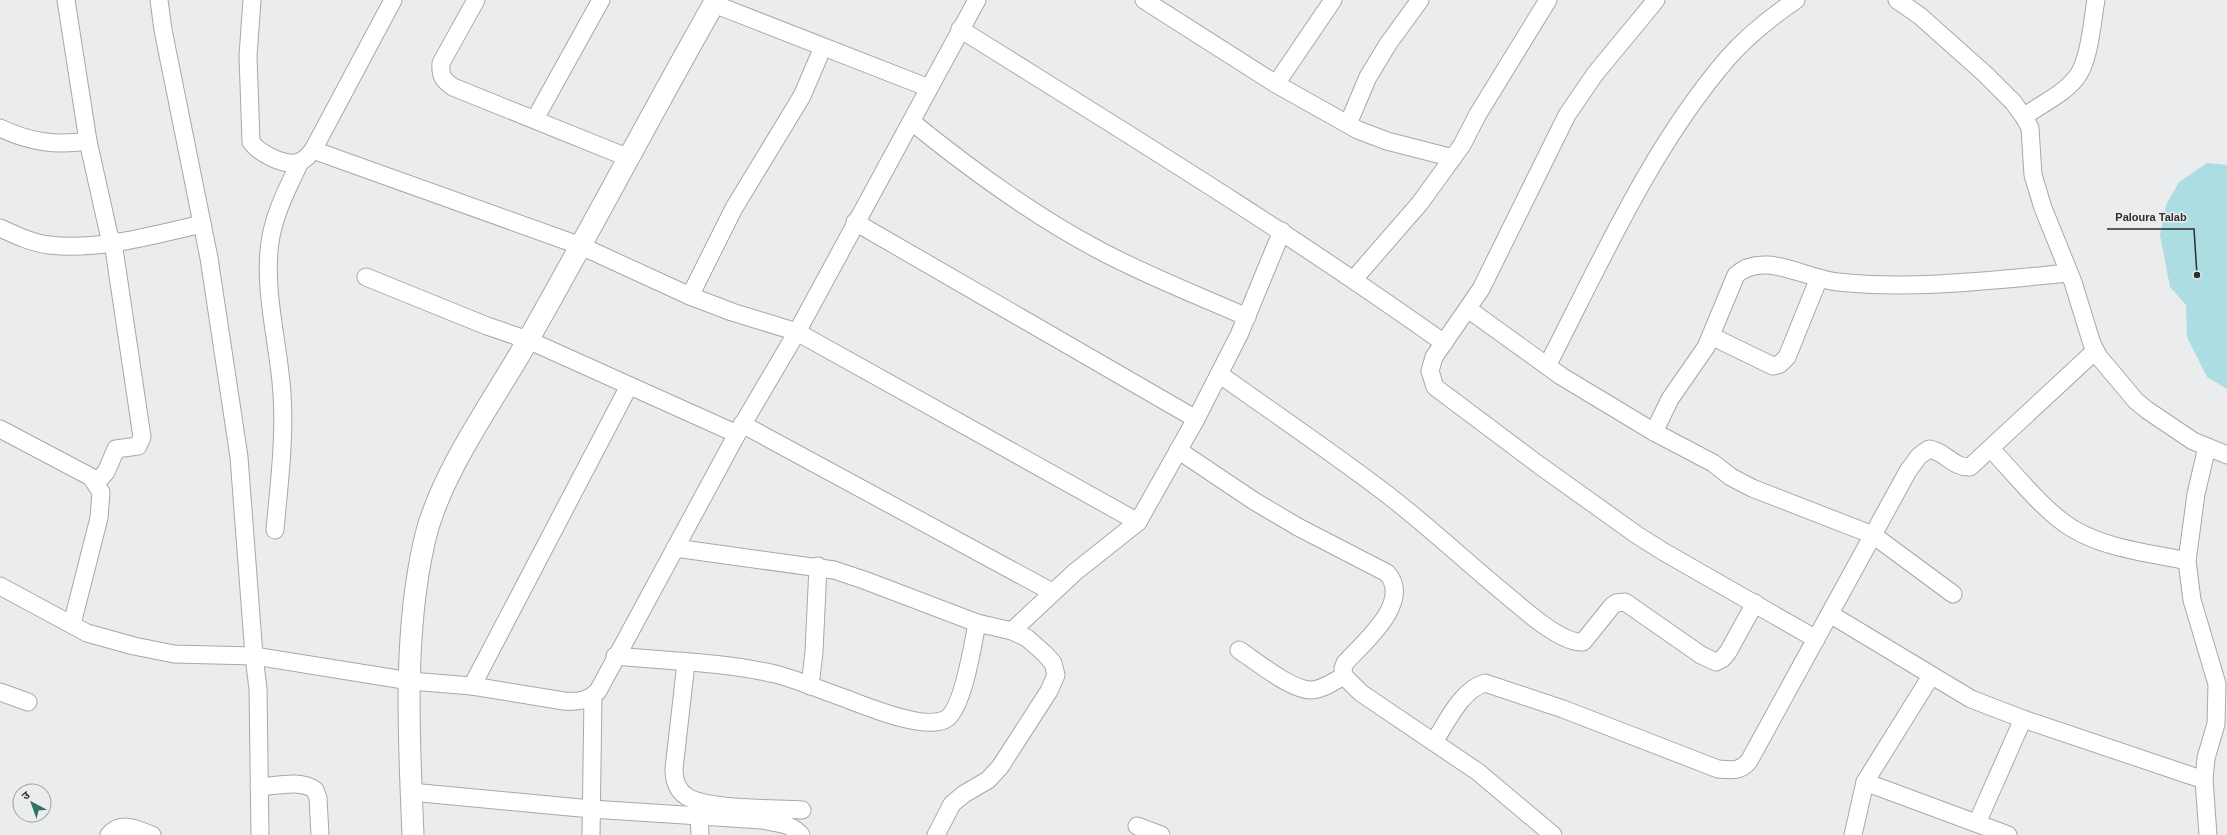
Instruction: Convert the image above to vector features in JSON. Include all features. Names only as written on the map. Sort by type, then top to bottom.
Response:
[{"type":"street","points":[[66,0],[88,141],[109,235],[113,242],[142,440],[134,448],[116,449],[106,472],[96,483]]},
{"type":"street","points":[[159,0],[163,30],[202,224],[239,457],[260,719],[260,835]]},
{"type":"street","points":[[252,0],[248,56],[250,142],[261,151],[282,161],[292,163],[300,162],[307,158],[313,150],[393,0]]},
{"type":"street","points":[[476,0],[441,63],[440,74],[444,80],[453,87],[629,158]]},
{"type":"street","points":[[535,119],[601,0]]},
{"type":"street","points":[[0,586],[99,637],[174,654],[254,656],[410,681],[472,686],[577,702],[592,696],[598,691],[615,656],[739,429],[797,332],[855,222],[912,122],[960,29],[977,0]]},
{"type":"street","points":[[1144,0],[1276,84],[1348,124],[1388,141],[1454,158]]},
{"type":"street","points":[[1276,84],[1333,0]]},
{"type":"street","points":[[1348,124],[1368,77],[1388,44],[1420,0]]},
{"type":"street","points":[[1354,279],[1420,203],[1454,158],[1527,32],[1548,0]]},
{"type":"street","points":[[1656,0],[1580,93],[1564,121],[1481,289],[1434,357],[1430,371],[1435,387],[1539,465],[1637,535],[1816,639]]},
{"type":"street","points":[[1547,366],[1620,225],[1664,145],[1699,95],[1728,59],[1754,33],[1796,0]]},
{"type":"street","points":[[1898,0],[1920,16],[1985,74],[2013,102],[2024,117],[2030,128],[2032,167],[2043,208],[2069,273],[2096,351],[2119,382],[2142,406],[2164,423],[2207,447],[2227,454]]},
{"type":"street","points":[[2024,117],[2063,90],[2077,77],[2086,52],[2096,0]]},
{"type":"street","points":[[413,835],[410,681],[415,596],[424,542],[438,500],[451,471],[581,246],[715,2],[823,47],[929,88]]},
{"type":"street","points":[[960,29],[1282,231],[1354,279],[1444,343]]},
{"type":"street","points":[[690,296],[734,208],[802,96],[823,47]]},
{"type":"street","points":[[912,122],[985,179],[1096,249],[1134,268],[1246,317]]},
{"type":"street","points":[[0,128],[26,139],[43,143],[70,144],[88,141]]},
{"type":"street","points":[[313,150],[581,246],[690,296],[739,314],[797,332],[1138,522]]},
{"type":"street","points":[[275,530],[282,455],[283,414],[271,297],[270,243],[284,197],[300,162]]},
{"type":"street","points":[[855,222],[1196,419]]},
{"type":"street","points":[[0,228],[35,242],[49,245],[113,242],[202,224]]},
{"type":"street","points":[[1012,631],[1052,592],[1138,522],[1196,419],[1219,374],[1246,317],[1282,231]]},
{"type":"street","points":[[1654,432],[1670,399],[1706,347],[1736,275],[1744,268],[1755,265],[1771,265],[1837,282],[1949,284],[2069,273]]},
{"type":"street","points":[[366,277],[487,326],[528,340],[629,386],[739,429],[1052,592]]},
{"type":"street","points":[[1711,336],[1773,366],[1780,364],[1787,357],[1819,278]]},
{"type":"street","points":[[1468,309],[1547,366],[1654,432],[1704,457],[1731,477],[1752,488],[1873,535],[1953,594]]},
{"type":"street","points":[[1434,742],[1465,696],[1478,685],[1485,683],[1563,709],[1718,769],[1738,770],[1743,768],[1749,761],[1908,471],[1925,451],[1929,449],[1936,450],[1962,467],[1977,463],[2096,351]]},
{"type":"street","points":[[1219,374],[1340,459],[1438,536],[1525,611],[1552,629],[1573,640],[1583,642],[1612,606],[1616,603],[1625,602],[1701,655],[1716,662],[1722,659],[1728,652],[1755,603]]},
{"type":"street","points":[[472,686],[629,386]]},
{"type":"street","points":[[0,429],[91,477],[101,492],[99,518],[72,624]]},
{"type":"street","points":[[2207,447],[2196,494],[2187,561],[2192,600],[2217,684],[2216,724],[2206,758],[2204,780],[2208,835]]},
{"type":"street","points":[[1991,449],[2057,517],[2074,530],[2106,544],[2187,561]]},
{"type":"street","points":[[1178,450],[1254,501],[1298,527],[1374,565],[1392,579],[1395,588],[1392,606],[1382,623],[1345,663],[1343,669],[1344,676],[1361,694],[1478,772],[1553,835]]},
{"type":"street","points":[[675,548],[818,566],[864,580],[977,623],[1012,631],[1027,638],[1038,646],[1053,663],[1056,675],[1050,691],[1000,767],[988,780],[964,794],[952,804],[936,835]]},
{"type":"street","points":[[810,686],[818,566]]},
{"type":"street","points":[[1830,614],[1971,699],[2023,720],[2204,780]]},
{"type":"street","points":[[615,656],[743,668],[776,674],[910,720],[938,723],[946,719],[954,712],[964,686],[977,623]]},
{"type":"street","points":[[1239,650],[1300,688],[1312,690],[1326,686],[1344,676]]},
{"type":"street","points":[[686,663],[674,769],[674,778],[678,788],[685,796],[695,801],[715,805],[802,810]]},
{"type":"street","points":[[1853,835],[1865,782],[1931,676]]},
{"type":"street","points":[[0,692],[28,702]]},
{"type":"street","points":[[591,835],[592,696]]},
{"type":"street","points":[[1978,823],[2023,720]]},
{"type":"street","points":[[1865,782],[2008,835]]},
{"type":"street","points":[[259,788],[294,784],[307,786],[315,790],[319,807],[320,835]]},
{"type":"street","points":[[411,792],[592,809],[699,815],[787,824],[795,828],[801,835]]},
{"type":"street","points":[[699,815],[700,835]]},
{"type":"street","points":[[109,835],[119,826],[127,826],[152,835]]},
{"type":"street","points":[[1137,826],[1161,835]]},
{"type":"water","points":[[2207,163],[2227,165],[2227,389],[2207,377],[2187,337],[2186,305],[2170,287],[2160,235],[2166,205],[2179,182]]},
{"type":"place","name":"Paloura Talab","points":[[2197,275]]}]
